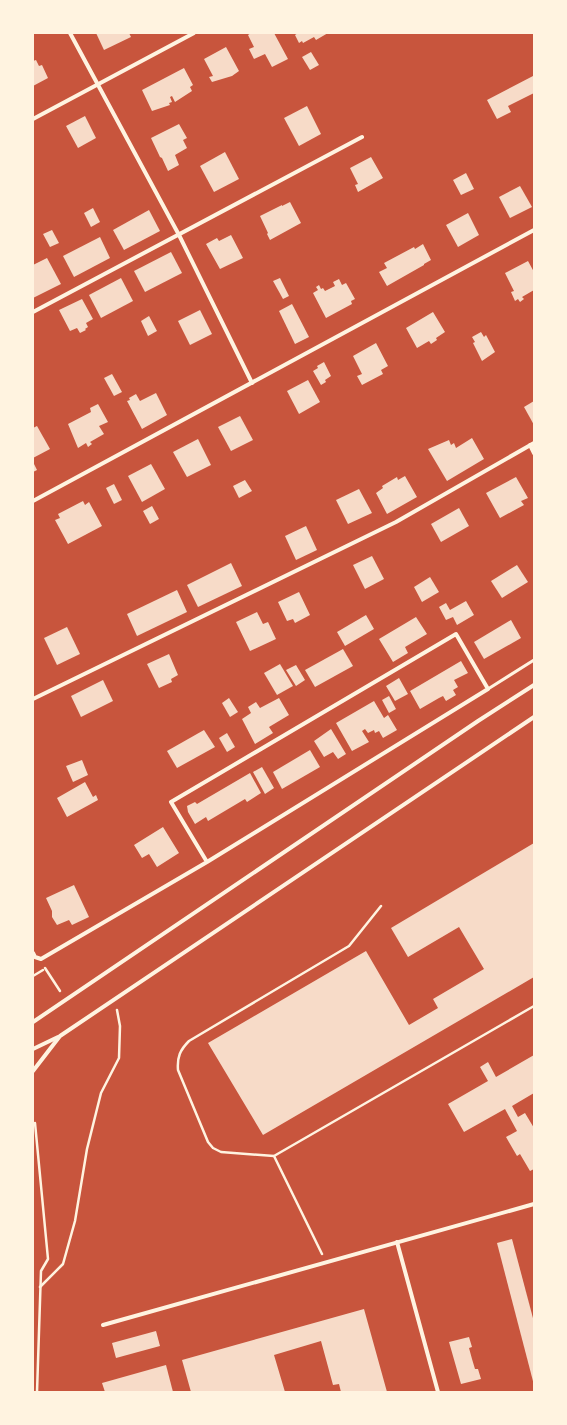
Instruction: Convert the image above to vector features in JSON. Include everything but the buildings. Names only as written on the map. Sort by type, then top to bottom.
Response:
[{"type":"street","points":[[70,33],[99,84],[179,235],[252,383]]},
{"type":"street","points":[[33,119],[194,33]]},
{"type":"street","points":[[33,312],[362,137]]},
{"type":"street","points":[[33,501],[534,230]]},
{"type":"street","points":[[33,699],[396,522],[534,442]]},
{"type":"street","points":[[530,445],[534,453]]},
{"type":"street","points":[[33,953],[35,957],[41,959],[207,862],[488,689],[456,634],[171,802],[207,862]]},
{"type":"street","points":[[33,1022],[534,685]]},
{"type":"street","points":[[33,1049],[60,1036],[534,717]]},
{"type":"street","points":[[33,1071],[60,1036]]},
{"type":"street","points":[[103,1325],[534,1204]]},
{"type":"street","points":[[397,1242],[438,1392]]},
{"type":"lane","points":[[488,689],[534,660]]},
{"type":"path","points":[[381,906],[350,946],[189,1041],[179,1053],[177,1062],[178,1070],[208,1142],[213,1148],[221,1152],[274,1156],[534,1006]]},
{"type":"path","points":[[45,968],[66,1000]]},
{"type":"path","points":[[40,1287],[63,1264],[75,1221],[87,1149],[101,1093],[119,1058],[120,1026],[114,999]]},
{"type":"path","points":[[34,1123],[48,1259],[40,1271],[37,1392]]},
{"type":"path","points":[[274,1156],[326,1262]]},
{"type":"tram line","points":[[33,1221],[33,1318]]}]
